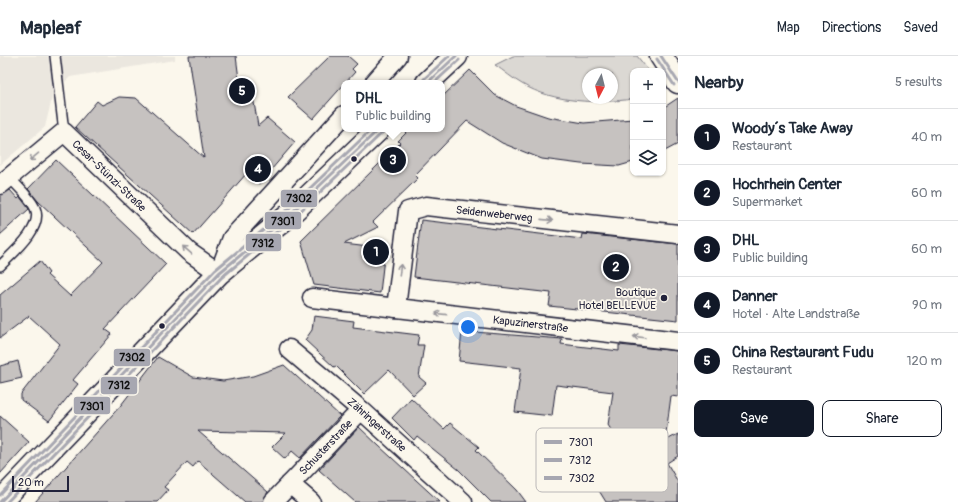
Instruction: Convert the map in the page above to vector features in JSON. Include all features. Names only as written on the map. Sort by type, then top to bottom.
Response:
[{"type":"main road","points":[[430,80],[456,56]]},
{"type":"main road","points":[[661,56],[678,82]]},
{"type":"main road","points":[[0,502],[219,273],[287,218],[375,132]]},
{"type":"street","points":[[377,80],[398,56]]},
{"type":"street","points":[[219,273],[232,238],[341,118]]},
{"type":"street","name":"Cesar-Stünzi-Straße","points":[[5,181],[64,132],[189,252],[219,273]]},
{"type":"street","name":"Seidenweberweg","points":[[396,308],[408,211],[426,206],[678,234]]},
{"type":"street","name":"Kapuzinerstraße","points":[[312,298],[678,341]]},
{"type":"street","name":"Zähringerstraße","points":[[289,349],[361,410],[463,502]]},
{"type":"street","name":"Schusterstraße","points":[[273,502],[361,410]]},
{"type":"street","name":"Schusterstraße","points":[[290,484],[311,502]]},
{"type":"lane","points":[[55,56],[64,132]]},
{"type":"lane","points":[[0,266],[29,237],[37,216],[35,207],[5,181]]},
{"type":"shaded area","points":[[0,56],[175,56],[175,60],[70,77],[53,94],[45,127],[0,165]]},
{"type":"shaded area","points":[[513,56],[637,56],[647,68],[630,68],[630,99],[619,101],[618,68],[582,68],[582,100],[548,95],[519,82],[495,65]]},
{"type":"building","points":[[189,56],[236,56],[240,87],[251,85],[258,126],[267,118],[295,142],[259,184],[247,173],[193,234],[75,127],[97,101],[102,105],[119,97],[136,98],[204,158]]},
{"type":"building","points":[[330,56],[348,56],[357,64],[352,69],[355,72],[348,80],[341,80],[341,88],[313,119],[288,97]]},
{"type":"building","points":[[470,70],[495,95],[516,106],[548,117],[584,123],[630,119],[630,163],[619,166],[581,164],[542,159],[502,143],[467,121],[415,175],[418,178],[373,222],[378,227],[344,244],[385,249],[380,293],[314,285],[301,241],[400,143],[398,141],[407,132],[445,132],[445,94]]},
{"type":"building","points":[[678,98],[678,144],[666,150],[666,140],[666,106]]},
{"type":"building","points":[[56,160],[166,264],[105,329],[112,334],[73,380],[78,384],[49,421],[21,400],[21,394],[60,344],[29,316],[0,338],[0,295],[40,261],[49,273],[47,275],[70,296],[103,262],[38,201],[28,189]]},
{"type":"building","points":[[10,190],[18,199],[20,197],[29,209],[0,235],[0,195]]},
{"type":"building","points":[[421,220],[582,239],[583,234],[678,244],[678,320],[549,306],[551,293],[414,277]]},
{"type":"building","points":[[314,316],[354,321],[353,327],[419,335],[417,345],[424,345],[419,377],[426,383],[413,395],[389,370],[364,394],[336,366],[334,367],[305,340],[312,330]]},
{"type":"building","points":[[462,331],[562,339],[561,344],[619,351],[619,345],[678,351],[678,397],[671,396],[667,428],[610,428],[608,425],[613,392],[556,385],[552,416],[515,412],[521,368],[459,361]]},
{"type":"building","points":[[158,357],[193,377],[223,381],[253,376],[284,365],[340,416],[300,458],[292,451],[285,459],[272,447],[286,433],[198,431],[268,492],[263,502],[245,502],[198,461],[193,467],[187,462],[164,487],[168,490],[157,502],[35,502],[121,405]]},
{"type":"building","points":[[18,361],[22,378],[0,383],[0,366]]},
{"type":"building","points":[[411,398],[444,429],[450,423],[479,447],[476,450],[517,490],[526,502],[491,502],[459,470],[417,436],[414,440],[392,418]]},
{"type":"building","points":[[0,416],[29,442],[0,474]]},
{"type":"building","points":[[359,427],[440,502],[355,502],[319,470]]},
{"type":"building","points":[[678,434],[678,456],[668,462],[668,439]]},
{"type":"building","points":[[668,465],[678,482],[678,502],[606,502],[600,492],[668,492]]},
{"type":"transit line","name":"7302","points":[[424,79],[449,56]]},
{"type":"transit line","name":"7301","points":[[430,80],[456,56]]},
{"type":"transit line","name":"7301","points":[[661,56],[678,82]]},
{"type":"transit line","name":"7312","points":[[657,59],[674,85]]},
{"type":"transit line","name":"7312","points":[[437,80],[459,60]]},
{"type":"transit line","name":"7302","points":[[0,495],[215,270],[284,213],[369,132]]},
{"type":"transit line","name":"7301","points":[[0,502],[219,273],[287,217],[376,132]]},
{"type":"transit line","name":"7312","points":[[7,502],[222,277],[290,221],[382,133]]},
{"type":"place","name":"China Restaurant Fudu","points":[[242,91]]},
{"type":"place","name":"DHL","points":[[393,160]]},
{"type":"place","name":"Danner","points":[[258,169]]},
{"type":"place","name":"Woody´s Take Away","points":[[376,252]]},
{"type":"place","name":"Hochrhein Center","points":[[616,267]]},
{"type":"place","name":"Boutique Hotel BELLEVUE","points":[[664,298]]}]
